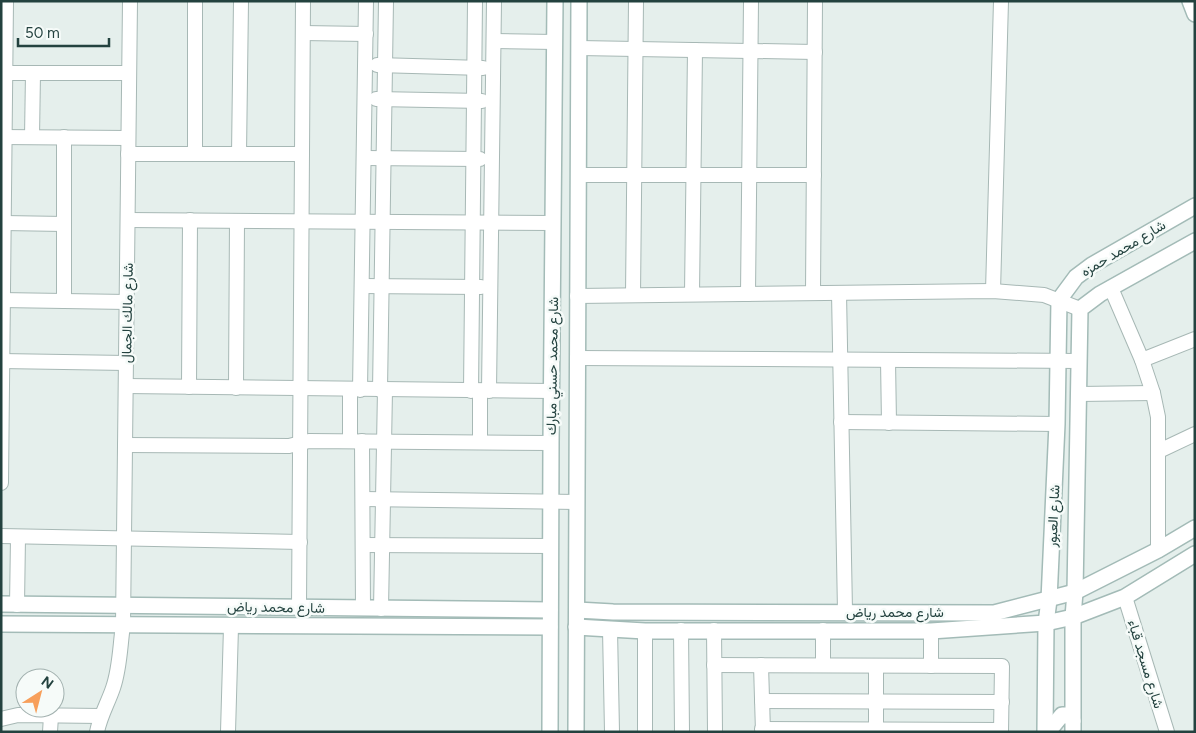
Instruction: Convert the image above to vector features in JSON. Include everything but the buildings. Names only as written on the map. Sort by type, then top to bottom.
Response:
[{"type":"street","name":"شارع مالك الجمال","points":[[97,732],[101,716],[111,695],[118,673],[123,625],[130,1]]},
{"type":"street","points":[[195,1],[195,154]]},
{"type":"street","points":[[239,154],[241,1]]},
{"type":"street","points":[[299,608],[303,1]]},
{"type":"street","points":[[363,608],[363,499],[356,441],[355,389],[362,286],[366,1]]},
{"type":"street","points":[[381,608],[384,441],[382,286],[386,1]]},
{"type":"street","points":[[475,1],[472,287],[480,391],[480,442]]},
{"type":"street","points":[[480,391],[491,287],[494,1]]},
{"type":"street","points":[[633,295],[636,1]]},
{"type":"street","points":[[748,294],[751,1]]},
{"type":"street","points":[[813,293],[815,1]]},
{"type":"street","points":[[993,291],[1001,1]]},
{"type":"street","points":[[1190,1],[1195,14]]},
{"type":"street","points":[[1,483],[4,5]]},
{"type":"street","points":[[555,8],[579,7]]},
{"type":"street","name":"شارع محمد حسني مبارك","points":[[576,732],[579,7]]},
{"type":"street","name":"شارع محمد حسني مبارك","points":[[550,732],[555,8]]},
{"type":"street","points":[[303,32],[366,34]]},
{"type":"street","points":[[494,41],[555,42]]},
{"type":"street","points":[[579,48],[815,52]]},
{"type":"street","points":[[692,294],[695,50]]},
{"type":"street","points":[[365,65],[493,68]]},
{"type":"street","points":[[3,72],[129,73]]},
{"type":"street","points":[[32,137],[33,73]]},
{"type":"street","points":[[365,99],[493,101]]},
{"type":"street","points":[[3,137],[128,138]]},
{"type":"street","points":[[64,138],[64,301]]},
{"type":"street","points":[[128,154],[302,154]]},
{"type":"street","points":[[364,158],[492,159]]},
{"type":"street","points":[[578,175],[814,175]]},
{"type":"street","name":"شارع محمد حمزه","points":[[1060,300],[1076,277],[1092,264],[1195,206]]},
{"type":"street","points":[[128,220],[553,223]]},
{"type":"street","points":[[189,387],[190,220]]},
{"type":"street","points":[[236,388],[237,221]]},
{"type":"street","points":[[4,223],[64,224]]},
{"type":"street","name":"شارع محمد حمزه","points":[[1080,309],[1111,288],[1195,241]]},
{"type":"street","points":[[362,286],[491,287]]},
{"type":"street","points":[[1111,288],[1142,360],[1153,393],[1158,417],[1158,550]]},
{"type":"street","points":[[577,296],[993,291],[1029,292],[1044,295],[1080,309]]},
{"type":"street","points":[[839,293],[845,611]]},
{"type":"street","points":[[2,300],[127,302]]},
{"type":"street","name":"شارع العبور","points":[[1046,732],[1046,623],[1049,600],[1057,424],[1060,300]]},
{"type":"street","name":"شارع العبور","points":[[1073,726],[1073,617],[1080,309]]},
{"type":"street","points":[[1142,360],[1195,339]]},
{"type":"street","points":[[577,358],[1079,361]]},
{"type":"street","points":[[888,360],[889,422]]},
{"type":"street","points":[[2,361],[126,363]]},
{"type":"street","points":[[126,386],[552,391]]},
{"type":"street","points":[[1079,394],[1153,393]]},
{"type":"street","points":[[841,422],[1057,424]]},
{"type":"street","points":[[1159,451],[1195,434]]},
{"type":"street","points":[[125,445],[289,446],[310,441],[551,443]]},
{"type":"street","points":[[363,499],[577,502]]},
{"type":"street","name":"شارع محمد رياض","points":[[576,610],[612,612],[845,611],[994,613],[1075,592],[1158,550],[1195,528]]},
{"type":"street","points":[[1,536],[300,542]]},
{"type":"street","points":[[17,604],[18,537]]},
{"type":"street","points":[[363,545],[551,546]]},
{"type":"street","name":"شارع محمد رياض","points":[[576,627],[645,630],[931,631],[1046,623],[1073,617],[1125,596],[1195,554]]},
{"type":"street","name":"شارع مسجد قباء","points":[[1125,596],[1167,732]]},
{"type":"street","name":"شارع محمد رياض","points":[[1,604],[550,610]]},
{"type":"street","points":[[612,612],[607,622],[610,629],[612,732]]},
{"type":"street","name":"شارع محمد رياض","points":[[1,624],[550,627]]},
{"type":"street","points":[[228,732],[230,626]]},
{"type":"street","points":[[645,630],[645,732]]},
{"type":"street","points":[[681,630],[682,732]]},
{"type":"street","points":[[714,630],[715,732]]},
{"type":"street","points":[[823,630],[823,665]]},
{"type":"street","points":[[931,631],[931,666]]},
{"type":"street","points":[[714,665],[761,665],[823,665],[876,666],[1002,666],[1002,731],[762,730],[761,665]]},
{"type":"street","points":[[876,666],[876,730]]},
{"type":"street","points":[[762,701],[1002,702]]},
{"type":"street","points":[[1046,732],[1062,714],[1069,716],[1073,726]]},
{"type":"street","points":[[1,719],[15,716]]},
{"type":"street","points":[[65,716],[101,716]]},
{"type":"street","points":[[50,732],[51,718]]}]
